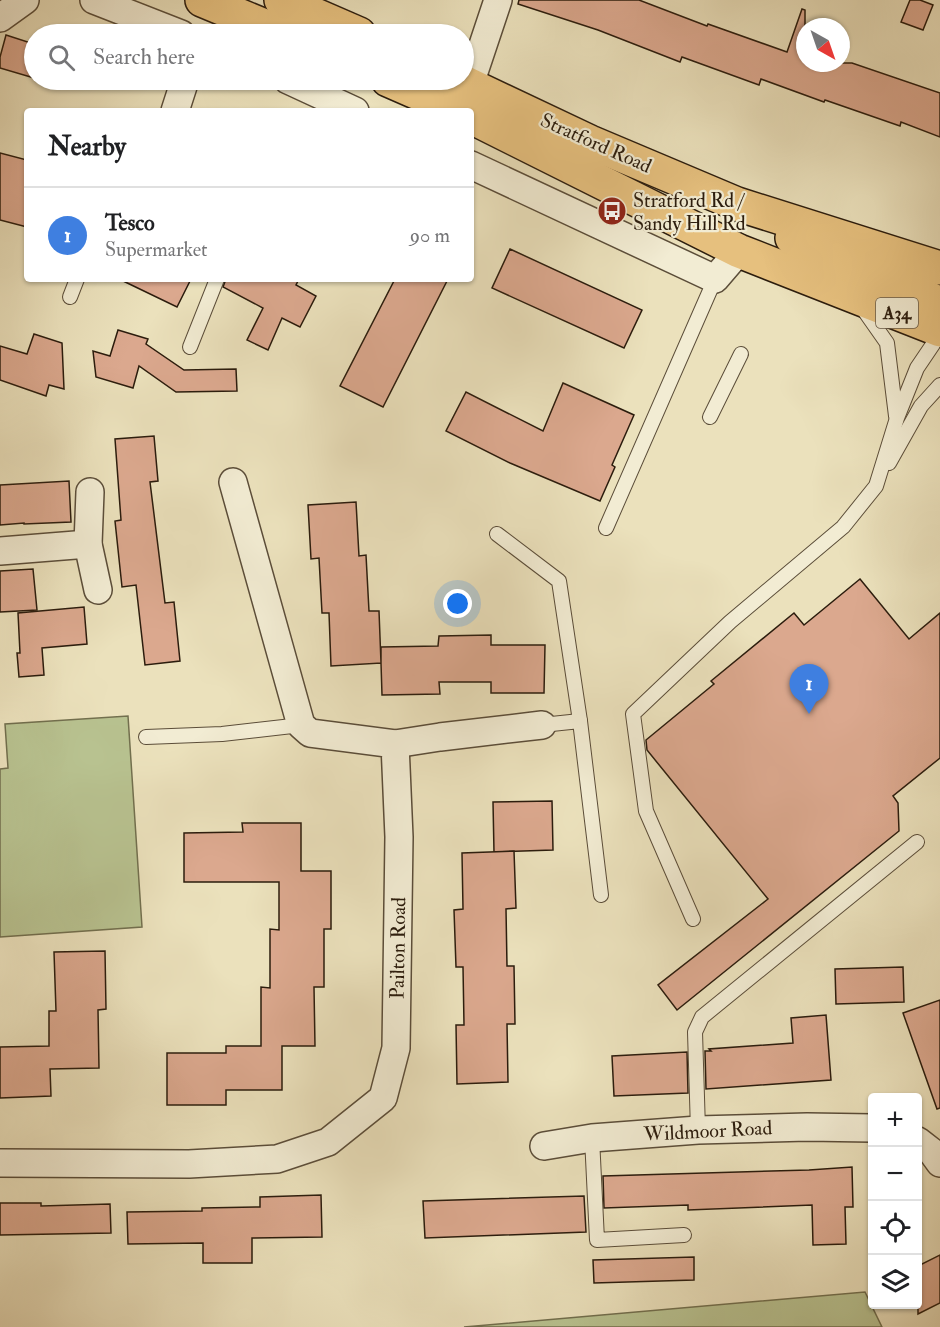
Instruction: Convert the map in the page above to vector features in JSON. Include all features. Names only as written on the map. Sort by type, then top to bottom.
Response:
[{"type":"highway","points":[[202,0],[260,24]]},
{"type":"highway","points":[[281,0],[336,24]]},
{"type":"highway","name":"Stratford Road","points":[[463,92],[737,204],[940,268]]},
{"type":"highway","name":"Stratford Road","points":[[474,119],[740,252],[940,332]]},
{"type":"highway","points":[[737,204],[817,252],[917,292],[940,304]]},
{"type":"street","points":[[0,18],[25,0]]},
{"type":"street","points":[[94,0],[155,24]]},
{"type":"street","points":[[474,63],[498,0]]},
{"type":"street","points":[[176,108],[182,90]]},
{"type":"street","points":[[310,90],[349,108]]},
{"type":"street","points":[[474,166],[715,279],[740,252]]},
{"type":"street","points":[[233,482],[301,724],[310,734],[395,744],[542,725]]},
{"type":"street","points":[[90,492],[88,544],[98,590]]},
{"type":"street","points":[[0,551],[88,544]]},
{"type":"street","name":"Pailton Road","points":[[0,1163],[189,1164],[277,1159],[328,1142],[383,1098],[396,1048],[399,837],[395,744]]},
{"type":"street","name":"Wildmoor Road","points":[[544,1146],[592,1138],[698,1130],[868,1128]]},
{"type":"street","points":[[922,1144],[932,1152],[940,1163]]},
{"type":"lane","points":[[606,528],[715,279]]},
{"type":"lane","points":[[70,297],[76,282]]},
{"type":"lane","points":[[190,347],[216,282]]},
{"type":"lane","points":[[855,297],[887,343],[897,418]]},
{"type":"lane","points":[[876,486],[897,418],[917,368],[940,332]]},
{"type":"lane","points":[[710,417],[741,354]]},
{"type":"lane","points":[[693,919],[646,811],[633,714],[730,622],[843,527],[876,486],[921,406],[940,385]]},
{"type":"lane","points":[[496,534],[559,581],[580,721],[601,895]]},
{"type":"lane","points":[[542,725],[580,721]]},
{"type":"lane","points":[[146,737],[222,734],[301,724]]},
{"type":"lane","points":[[698,1130],[695,1032],[702,1017],[917,842]]},
{"type":"lane","points":[[592,1138],[597,1240],[684,1235]]},
{"type":"green space","points":[[128,716],[142,927],[0,937],[0,769],[8,768],[5,724]]},
{"type":"green space","points":[[865,1292],[868,1298],[868,1309],[873,1309],[882,1327],[464,1327]]},
{"type":"building","points":[[519,0],[639,0],[707,26],[708,24],[787,52],[796,26],[796,72],[850,72],[850,63],[852,63],[940,93],[940,137],[901,122],[900,126],[825,100],[824,102],[761,79],[759,85],[682,57],[680,62],[598,30],[518,4]]},
{"type":"building","points":[[910,0],[920,0],[933,5],[923,30],[901,22]]},
{"type":"building","points":[[802,9],[805,10],[805,18],[799,18]]},
{"type":"building","points":[[6,35],[24,41],[24,75],[0,68],[0,57]]},
{"type":"building","points":[[0,153],[24,159],[24,226],[0,220]]},
{"type":"building","points":[[510,249],[642,310],[624,348],[492,288]]},
{"type":"building","points":[[125,282],[190,282],[177,307]]},
{"type":"building","points":[[225,282],[298,282],[296,285],[316,296],[300,327],[282,318],[268,350],[247,340],[263,308],[223,287]]},
{"type":"building","points":[[393,282],[446,282],[383,407],[340,386]]},
{"type":"building","points":[[118,330],[148,339],[146,344],[184,370],[236,369],[237,391],[176,392],[139,366],[133,388],[96,377],[93,351],[110,356]]},
{"type":"building","points":[[34,334],[62,343],[64,389],[49,385],[46,396],[0,380],[0,346],[27,354]]},
{"type":"building","points":[[563,383],[634,415],[612,465],[615,467],[600,501],[510,463],[446,431],[466,392],[543,431]]},
{"type":"building","points":[[154,436],[158,481],[150,482],[165,603],[174,602],[180,661],[145,665],[136,585],[122,587],[115,521],[121,520],[115,439]]},
{"type":"building","points":[[69,481],[71,522],[0,525],[0,485]]},
{"type":"building","points":[[356,502],[359,556],[366,555],[369,611],[379,611],[381,663],[331,666],[329,613],[322,613],[319,558],[311,559],[308,505]]},
{"type":"building","points":[[33,569],[37,610],[0,612],[0,571]]},
{"type":"building","points":[[860,579],[909,639],[940,613],[940,758],[893,796],[898,803],[899,831],[677,1010],[658,985],[768,899],[647,750],[646,740],[714,684],[711,681],[794,613],[804,625]]},
{"type":"building","points":[[84,607],[87,644],[42,648],[44,675],[19,677],[18,613]]},
{"type":"building","points":[[491,635],[491,645],[545,645],[544,693],[491,693],[491,682],[439,682],[440,694],[382,695],[381,647],[438,646],[439,636]]},
{"type":"building","points":[[552,801],[553,850],[494,852],[493,802]]},
{"type":"building","points":[[242,823],[301,823],[301,871],[331,871],[331,929],[324,929],[324,987],[314,987],[315,1046],[282,1046],[282,1090],[226,1090],[226,1105],[167,1105],[167,1053],[226,1053],[226,1046],[261,1046],[261,987],[270,988],[270,929],[279,930],[279,882],[184,882],[184,833],[243,832]]},
{"type":"building","points":[[514,851],[516,908],[506,909],[507,966],[514,966],[515,1024],[507,1024],[508,1082],[457,1084],[456,1025],[464,1025],[463,967],[456,967],[454,910],[463,909],[462,853]]},
{"type":"building","points":[[105,951],[106,1009],[98,1010],[99,1068],[50,1069],[51,1096],[0,1098],[0,1047],[49,1046],[49,1011],[56,1011],[54,952]]},
{"type":"building","points":[[903,967],[904,1002],[836,1004],[835,969]]},
{"type":"building","points":[[940,1000],[940,1108],[937,1109],[903,1013]]},
{"type":"building","points":[[826,1015],[831,1080],[706,1089],[705,1051],[793,1043],[791,1018]]},
{"type":"building","points":[[687,1052],[688,1093],[614,1096],[612,1056]]},
{"type":"building","points":[[852,1167],[853,1207],[845,1207],[846,1244],[813,1245],[812,1205],[688,1210],[688,1205],[604,1208],[603,1176]]},
{"type":"building","points":[[321,1195],[322,1237],[252,1238],[252,1263],[203,1263],[203,1243],[128,1244],[127,1212],[202,1211],[202,1208],[260,1207],[260,1197]]},
{"type":"building","points":[[584,1196],[586,1232],[425,1238],[423,1201]]},
{"type":"building","points":[[0,1203],[41,1203],[41,1206],[110,1204],[111,1233],[0,1235]]},
{"type":"building","points":[[940,1255],[940,1303],[918,1314],[918,1309],[922,1309],[922,1264]]},
{"type":"building","points":[[694,1257],[694,1280],[594,1283],[593,1260]]},
{"type":"place","name":"Stratford Rd / Sandy Hill Rd","points":[[612,211]]},
{"type":"place","name":"Tesco","points":[[809,714]]}]
